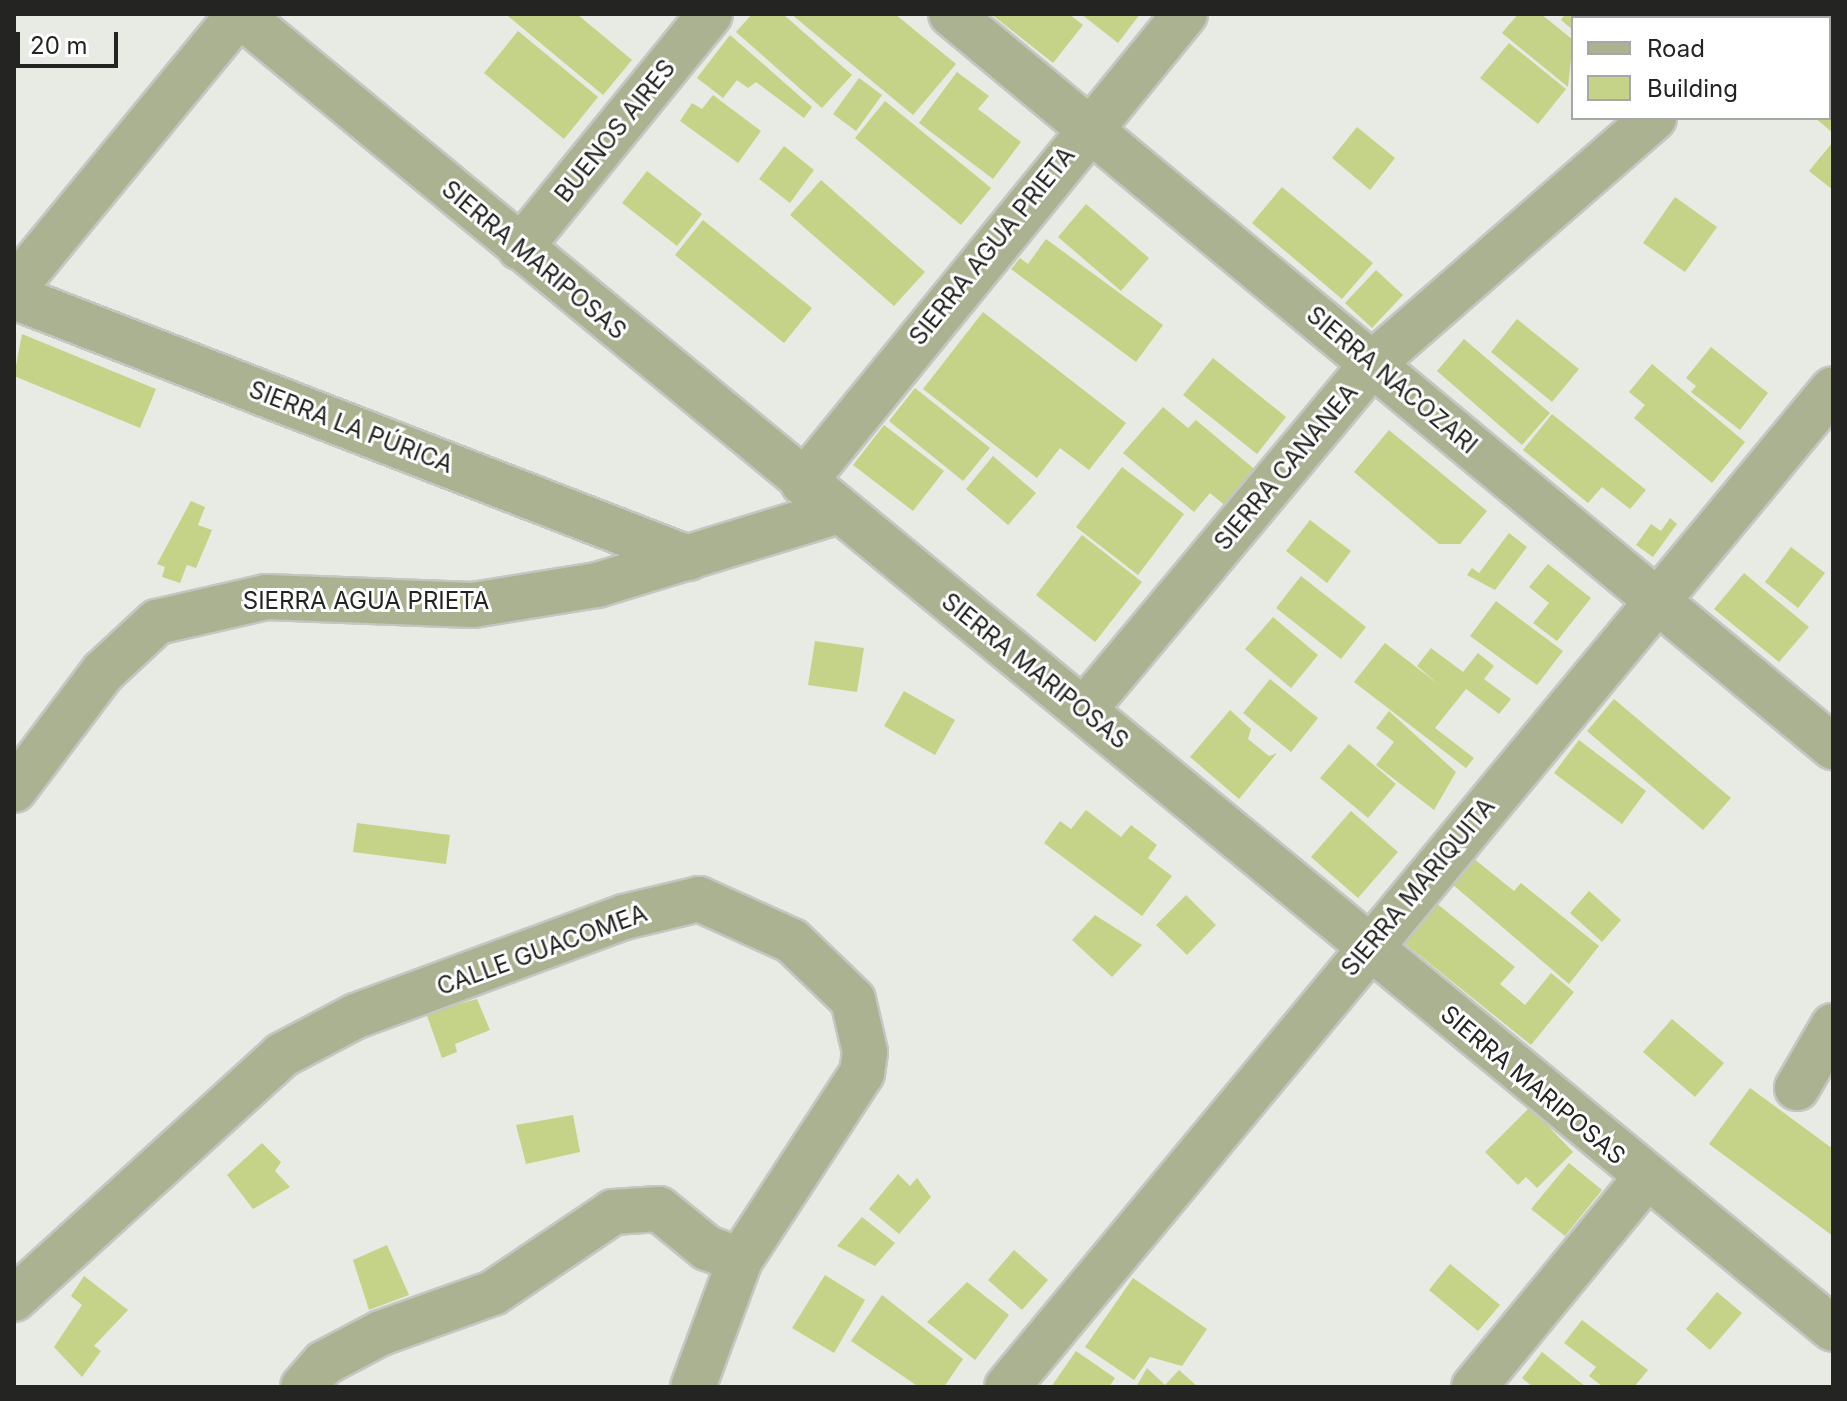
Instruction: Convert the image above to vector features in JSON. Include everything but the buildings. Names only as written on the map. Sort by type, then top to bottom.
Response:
[{"type":"street","name":"SIERRA MARIPOSAS","points":[[239,14],[836,512],[1084,710],[1368,945],[1644,1180],[1832,1329]]},
{"type":"street","points":[[14,288],[239,14]]},
{"type":"street","name":"BUENOS AIRES","points":[[520,248],[710,14]]},
{"type":"street","name":"SIERRA NACOZARI","points":[[951,14],[1090,124],[1657,605],[1833,747]]},
{"type":"street","name":"SIERRA AGUA PRIETA","points":[[803,483],[1090,124],[1185,14]]},
{"type":"street","name":"SIERRA CANANEA","points":[[1084,710],[1373,363],[1652,120]]},
{"type":"street","name":"SIERRA LA PÚRICA","points":[[14,297],[688,558]]},
{"type":"street","name":"SIERRA MARIQUITA","points":[[1007,1387],[1368,945],[1657,605],[1833,389]]},
{"type":"street","name":"SIERRA AGUA PRIETA","points":[[14,790],[103,672],[157,622],[266,597],[473,605],[597,585],[836,512]]},
{"type":"street","name":"CALLE GUACOMEA","points":[[14,1299],[282,1055],[356,1016],[624,917],[699,899],[792,941],[853,1000],[865,1052],[862,1073],[740,1260],[693,1387]]},
{"type":"street","points":[[1797,1088],[1833,1026]]},
{"type":"street","points":[[1474,1387],[1644,1180]]},
{"type":"street","points":[[303,1387],[324,1363],[381,1333],[493,1293],[613,1212],[659,1209],[707,1248],[740,1260]]}]
